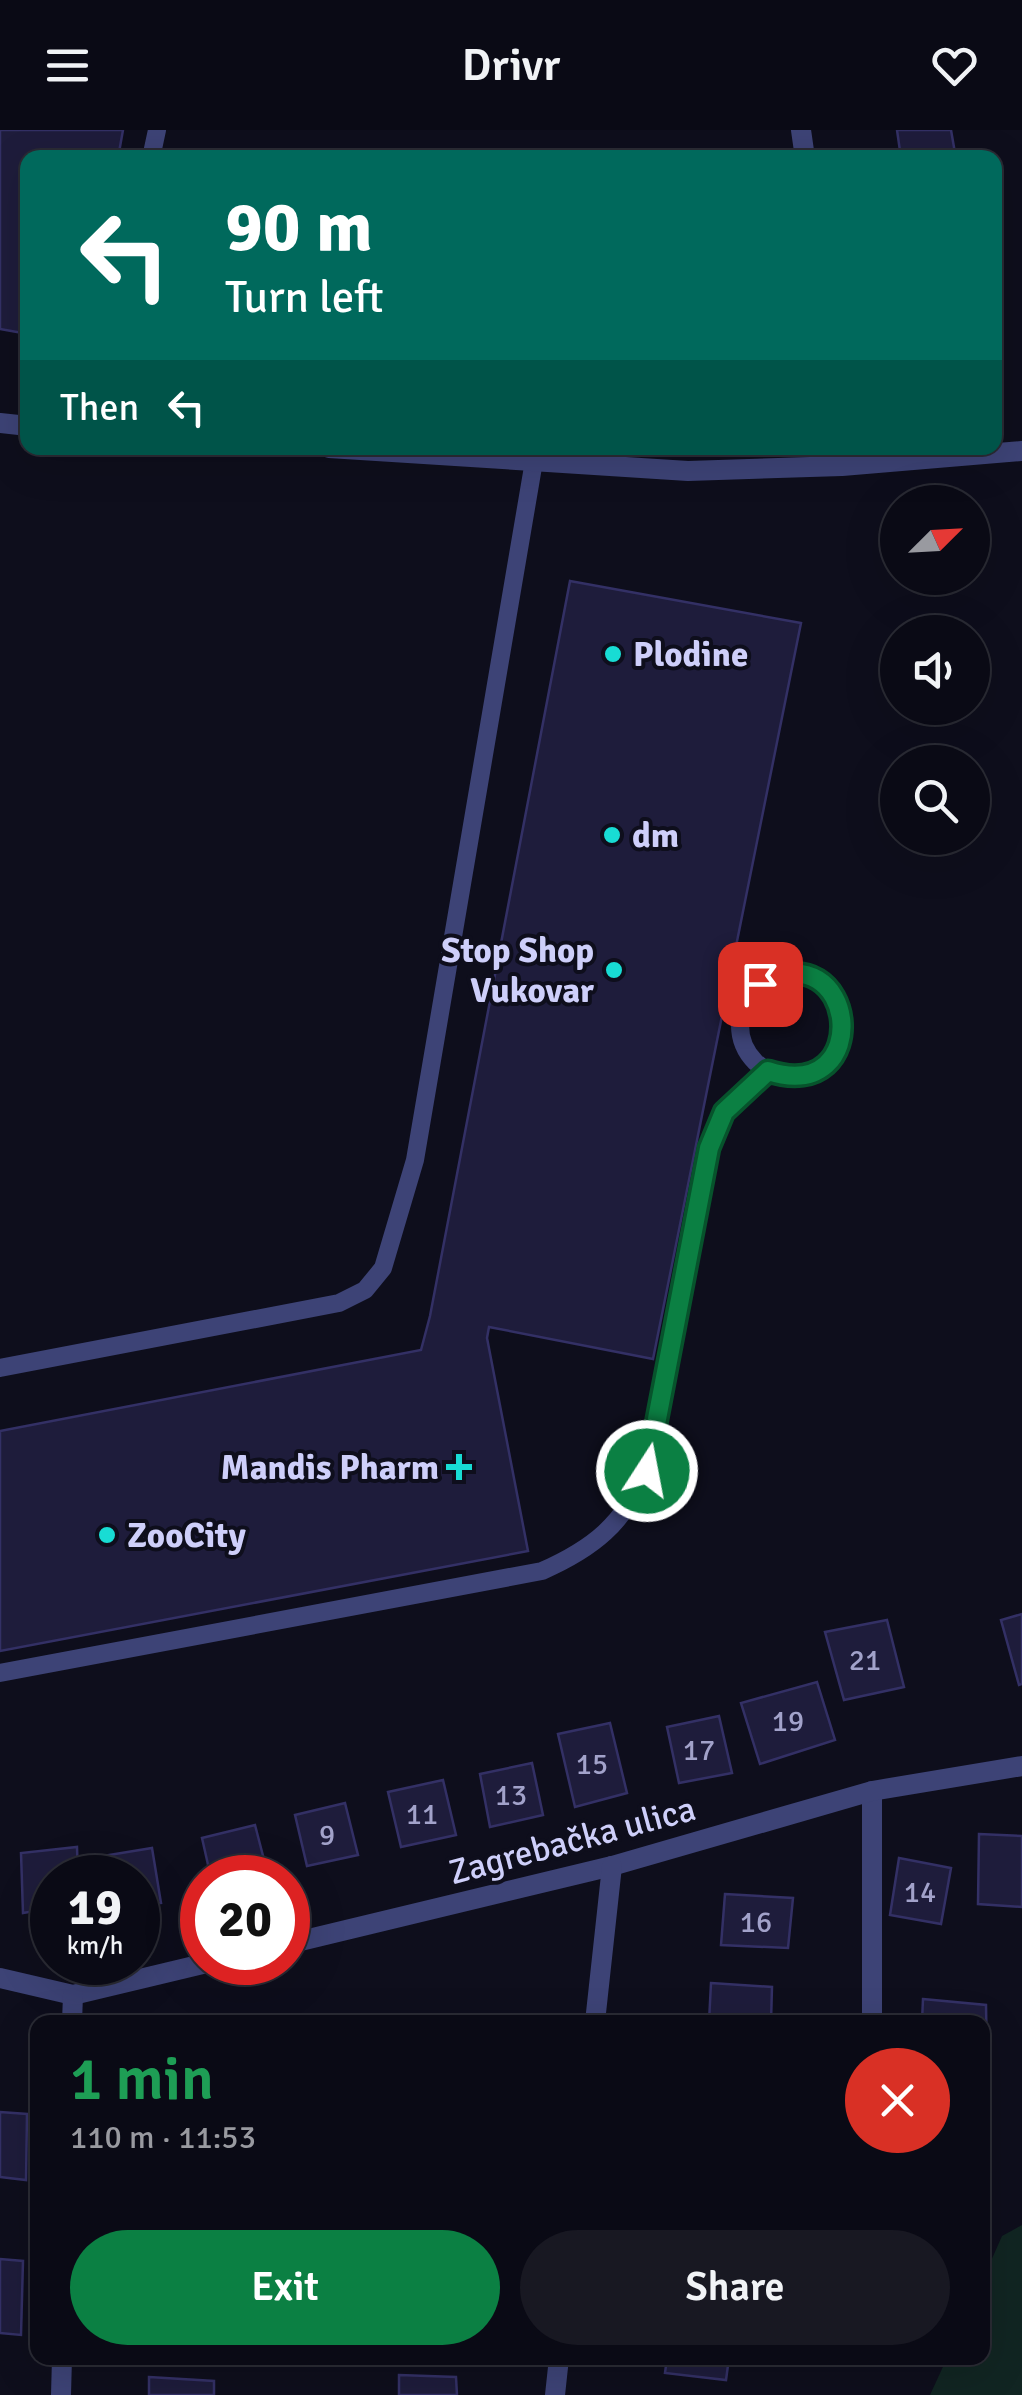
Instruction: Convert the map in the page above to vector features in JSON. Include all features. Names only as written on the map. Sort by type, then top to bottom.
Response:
[{"type":"street","points":[[439,455],[688,471],[901,455]]},
{"type":"street","name":"Zagrebačka ulica","points":[[310,1939],[612,1866],[872,1791],[1022,1766]]},
{"type":"street","points":[[872,1791],[872,2015]]},
{"type":"street","points":[[596,2015],[612,1866]]},
{"type":"street","points":[[0,1978],[73,1996],[180,1969]]},
{"type":"street","points":[[72,2015],[73,1996]]},
{"type":"street","points":[[60,2395],[62,2365]]},
{"type":"street","points":[[555,2395],[558,2365]]},
{"type":"lane","points":[[0,1368],[340,1303],[365,1290],[383,1268],[414,1160],[534,461]]},
{"type":"lane","points":[[774,976],[808,976],[824,984],[842,1012],[840,1046],[818,1070],[801,1076],[768,1071],[744,1047],[741,1012],[748,997],[774,976]]},
{"type":"lane","points":[[0,1673],[542,1571],[580,1554],[610,1530],[634,1499],[647,1471],[709,1148],[724,1112],[768,1071]]},
{"type":"green space","points":[[1022,2225],[1022,2395],[930,2395],[944,2365],[990,2365],[990,2263],[1002,2236]]},
{"type":"building","points":[[0,130],[123,130],[119,150],[20,150],[20,333],[0,329]]},
{"type":"building","points":[[897,130],[951,130],[954,150],[900,150]]},
{"type":"building","name":"Stop Shop Vukovar","points":[[570,581],[801,623],[653,1359],[489,1327],[487,1338],[528,1551],[0,1651],[0,1431],[421,1350]]},
{"type":"building","points":[[1022,1614],[1022,1684],[1019,1685],[1001,1620]]},
{"type":"building","points":[[887,1620],[904,1687],[844,1700],[825,1632]]},
{"type":"building","points":[[817,1682],[835,1740],[760,1764],[741,1703]]},
{"type":"building","points":[[719,1716],[732,1773],[679,1783],[667,1727]]},
{"type":"building","points":[[610,1723],[627,1793],[575,1807],[558,1734]]},
{"type":"building","points":[[532,1763],[543,1815],[490,1827],[480,1774]]},
{"type":"building","points":[[443,1780],[456,1835],[401,1847],[388,1792]]},
{"type":"building","points":[[345,1803],[358,1855],[310,1865],[295,1815]]},
{"type":"building","points":[[255,1825],[263,1855],[206,1855],[202,1838]]},
{"type":"building","points":[[979,1834],[1022,1836],[1022,1907],[978,1904]]},
{"type":"building","points":[[77,1847],[77,1855],[30,1855],[30,1912],[23,1913],[21,1853]]},
{"type":"building","points":[[152,1848],[153,1855],[109,1855]]},
{"type":"building","points":[[899,1858],[951,1868],[941,1924],[890,1915]]},
{"type":"building","points":[[725,1894],[793,1898],[788,1948],[721,1945]]},
{"type":"building","points":[[711,1983],[772,1987],[771,2015],[709,2015]]},
{"type":"building","points":[[923,1999],[986,2005],[986,2015],[922,2015]]},
{"type":"building","points":[[0,2112],[27,2114],[26,2180],[0,2177]]},
{"type":"building","points":[[0,2259],[23,2261],[21,2335],[0,2333]]},
{"type":"building","points":[[666,2365],[728,2365],[726,2380],[665,2373]]},
{"type":"building","points":[[399,2375],[456,2377],[457,2395],[399,2395]]},
{"type":"building","points":[[149,2377],[214,2381],[214,2395],[149,2395]]},
{"type":"place","name":"Plodine","points":[[613,654]]},
{"type":"place","name":"dm","points":[[612,835]]},
{"type":"place","name":"Stop Shop Vukovar","points":[[614,970]]},
{"type":"place","name":"Mandis Pharm","points":[[459,1467]]},
{"type":"place","name":"ZooCity","points":[[107,1535]]},
{"type":"route","points":[[647,1471],[709,1148],[724,1112],[768,1071],[801,1076],[818,1070],[840,1046],[844,1029],[842,1012],[824,984],[791,973],[760,984]]}]
